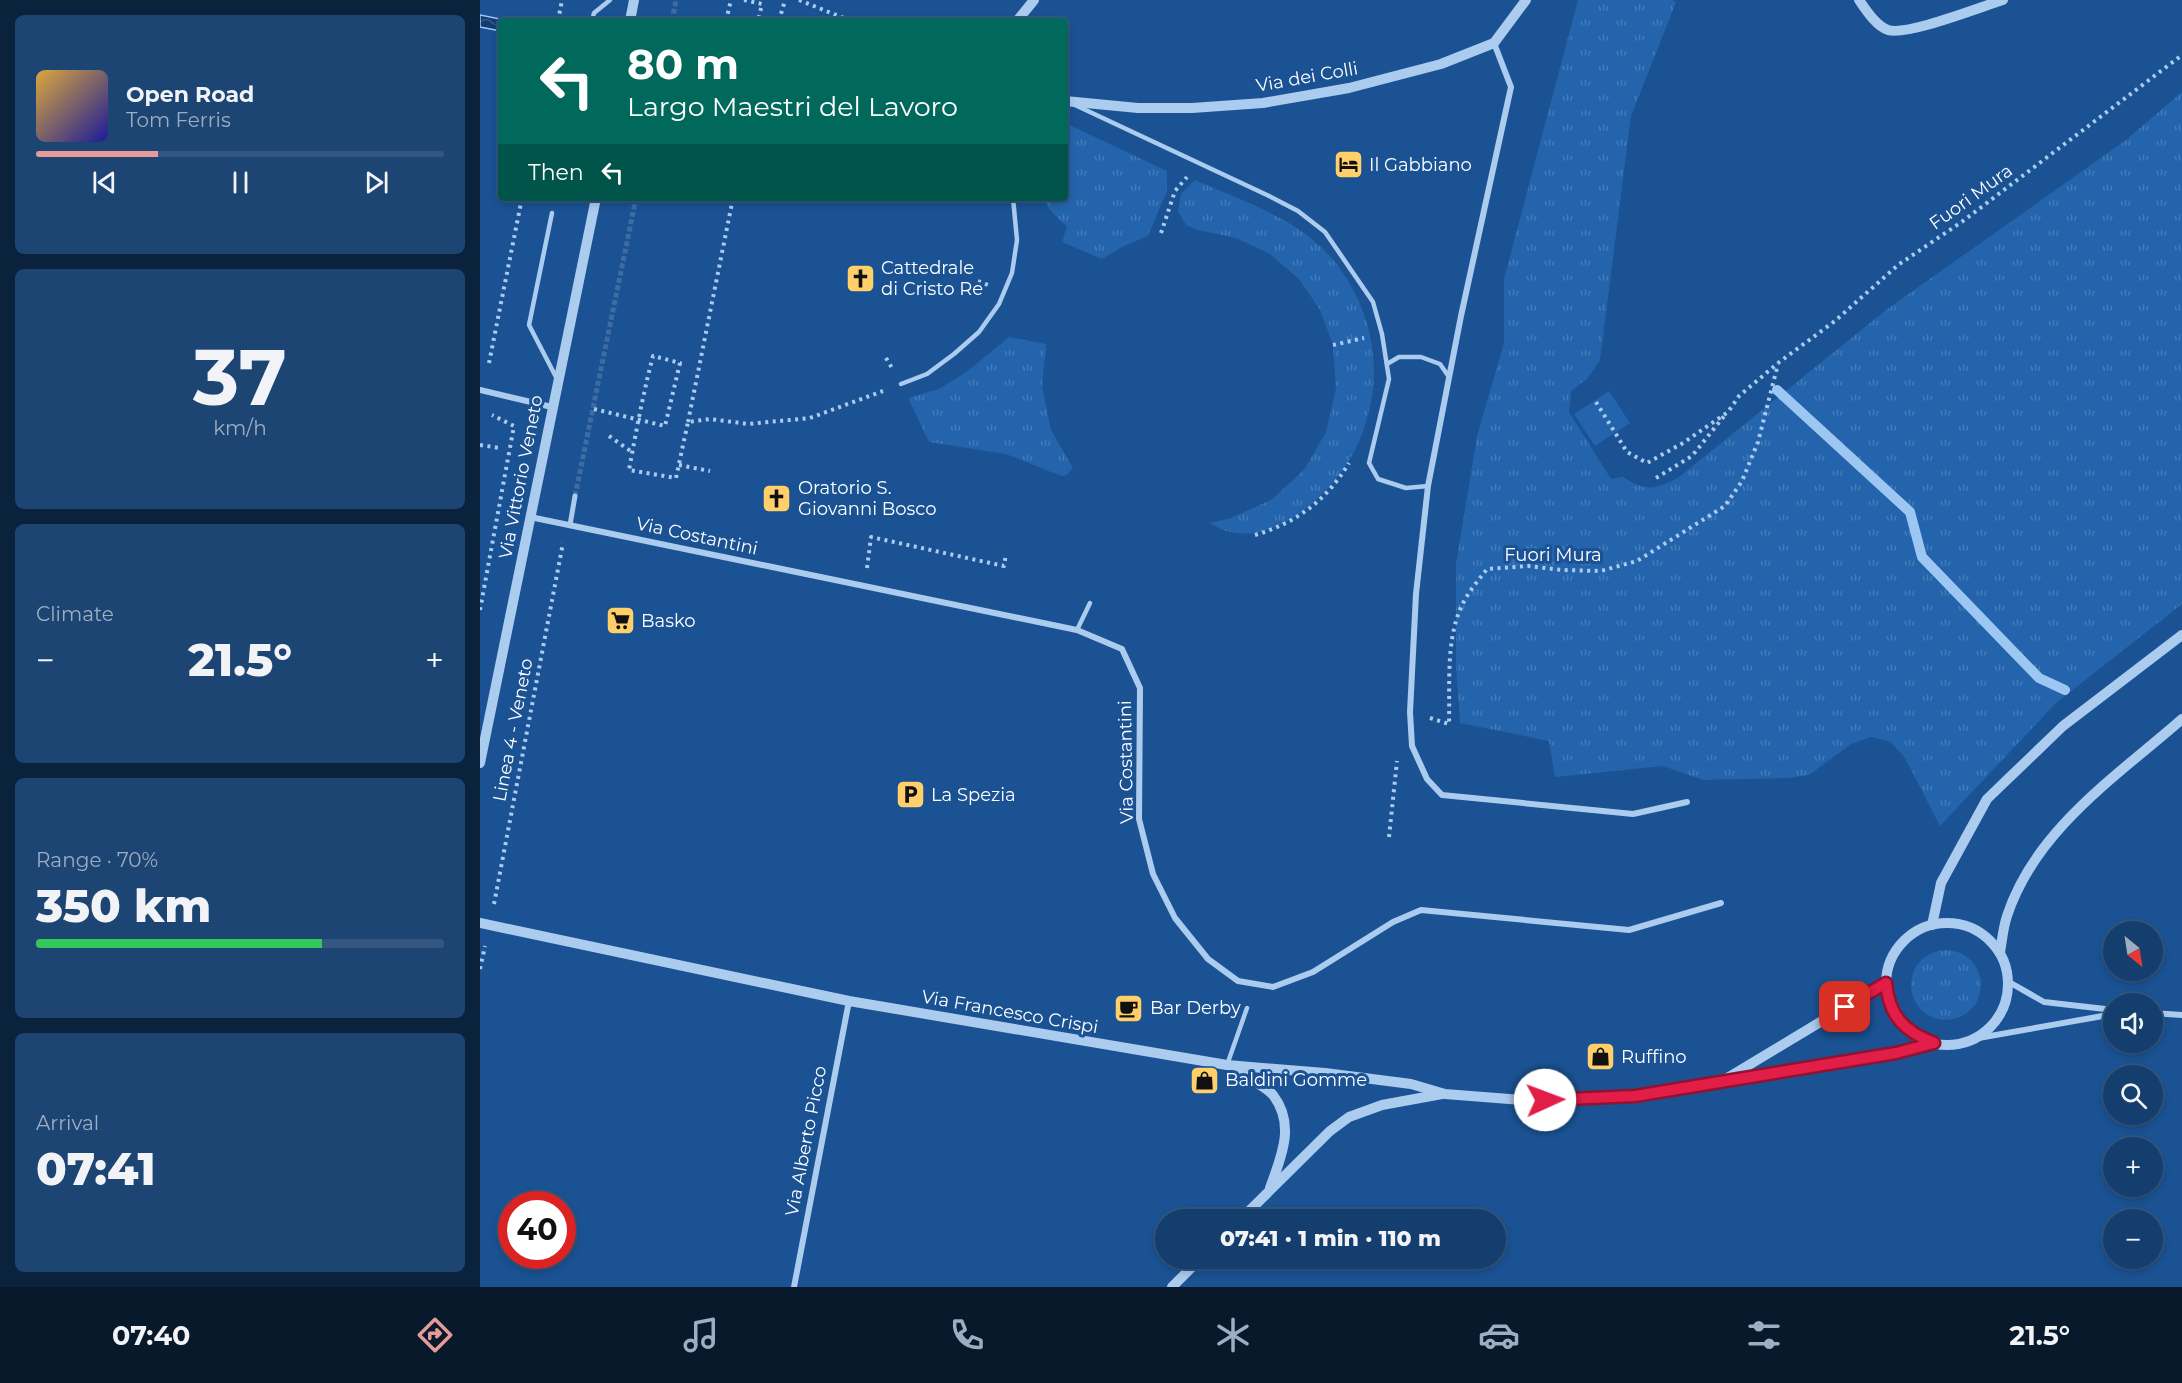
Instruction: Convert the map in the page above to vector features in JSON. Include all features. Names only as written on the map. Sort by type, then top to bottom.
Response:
[{"type":"street","points":[[631,18],[634,0]]},
{"type":"street","points":[[1019,18],[1034,0]]},
{"type":"street","points":[[1526,0],[1494,43],[1510,87],[1428,486],[1416,594],[1410,712],[1412,746],[1427,778],[1442,795],[1633,814],[1687,802]]},
{"type":"street","points":[[1859,0],[1868,14],[1887,30],[1908,31],[2003,0]]},
{"type":"street","name":"Via dei Colli","points":[[1068,101],[1160,108],[1263,103],[1360,86],[1441,64],[1494,43]]},
{"type":"street","name":"Via Vittorio Veneto","points":[[480,763],[595,201]]},
{"type":"street","points":[[480,390],[552,407]]},
{"type":"street","points":[[568,525],[576,496]]},
{"type":"street","name":"Via Costantini","points":[[530,517],[1077,630],[1122,649],[1140,688],[1139,819],[1153,874],[1175,918],[1201,951],[1208,959],[1238,981],[1273,987],[1313,972],[1393,922],[1421,910],[1629,930],[1722,903]]},
{"type":"street","points":[[1932,925],[1941,883],[1987,799],[2063,726],[2182,635]]},
{"type":"street","points":[[2000,952],[2007,916],[2030,867],[2070,816],[2182,719]]},
{"type":"street","points":[[1973,1039],[1988,1029],[1999,1016],[2006,1000],[2009,982],[2000,952],[1982,933],[1971,927],[1951,923],[1932,925],[1916,931],[1903,942],[1893,956],[1886,983],[1891,1008],[1901,1024],[1916,1036],[1934,1043],[1954,1045],[1973,1039],[2103,1014]]},
{"type":"street","name":"Via Francesco Crispi","points":[[485,924],[849,1001],[1227,1065],[1325,1073],[1411,1084],[1445,1094],[1522,1100],[1624,1097],[1896,1053],[1934,1043]]},
{"type":"street","points":[[2009,982],[2044,1002],[2103,1010]]},
{"type":"street","name":"Via Francesco Crispi","points":[[1719,1083],[1886,983]]},
{"type":"street","name":"Via Alberto Picco","points":[[794,1287],[849,1001]]},
{"type":"street","points":[[2163,1014],[2182,1015]]},
{"type":"street","points":[[1227,1065],[1272,1094],[1285,1119],[1285,1146],[1270,1190]]},
{"type":"street","points":[[1251,1209],[1330,1131],[1349,1117],[1382,1105],[1445,1094]]},
{"type":"street","points":[[1172,1287],[1190,1269]]},
{"type":"lane","points":[[593,18],[594,13],[610,0]]},
{"type":"lane","points":[[1068,102],[1199,162],[1298,211],[1325,232],[1373,302],[1382,334],[1389,379],[1369,463],[1378,479],[1406,489],[1428,486]]},
{"type":"lane","points":[[901,384],[927,374],[954,354],[979,332],[999,304],[1012,273],[1017,240],[1013,201]]},
{"type":"lane","points":[[552,213],[529,325],[558,379]]},
{"type":"lane","points":[[1387,364],[1399,357],[1421,357],[1440,364],[1449,377]]},
{"type":"lane","points":[[1077,630],[1090,603]]},
{"type":"lane","points":[[1227,1065],[1247,1008]]},
{"type":"path","points":[[559,18],[562,0]]},
{"type":"path","points":[[727,18],[730,0]]},
{"type":"path","points":[[744,0],[762,4],[759,18]]},
{"type":"path","points":[[780,18],[785,0]]},
{"type":"path","points":[[799,0],[844,18]]},
{"type":"path","name":"Fuori Mura","points":[[1596,402],[1627,452],[1647,463],[1683,443],[1728,412],[1739,396],[1778,363],[1835,321],[1898,265],[1964,221],[2182,55]]},
{"type":"path","points":[[1161,233],[1175,191],[1199,162]]},
{"type":"path","points":[[489,363],[521,201]]},
{"type":"path","points":[[594,409],[634,419],[644,421],[665,426],[680,363],[653,356],[639,410],[638,421],[629,470],[676,478],[732,201]]},
{"type":"path","points":[[978,281],[987,284]]},
{"type":"path","points":[[1333,345],[1382,334]]},
{"type":"path","points":[[886,358],[892,368]]},
{"type":"path","name":"Fuori Mura","points":[[1410,712],[1449,724],[1451,645],[1459,612],[1469,592],[1487,569],[1528,566],[1562,570],[1610,569],[1637,561],[1725,506],[1742,481],[1758,442],[1778,363]]},
{"type":"path","points":[[688,422],[710,419],[748,424],[810,418],[901,384]]},
{"type":"path","points":[[480,610],[514,426],[492,415],[496,393]]},
{"type":"path","points":[[1656,478],[1692,456],[1714,432],[1728,412]]},
{"type":"path","points":[[609,436],[632,452]]},
{"type":"path","points":[[480,445],[500,448]]},
{"type":"path","points":[[1255,535],[1280,528],[1325,496],[1352,459]]},
{"type":"path","points":[[679,465],[710,471]]},
{"type":"path","name":"Linea 4 - Veneto","points":[[480,969],[485,924],[568,525]]},
{"type":"path","points":[[864,586],[872,537],[1004,566],[1006,554]]},
{"type":"path","points":[[1389,837],[1398,756]]},
{"type":"green space","points":[[1578,0],[1672,0],[1676,2],[1631,116],[1600,360],[1588,378],[1571,391],[1569,412],[1611,479],[1623,477],[1638,485],[1651,488],[1679,477],[1886,310],[2126,140],[2182,92],[2182,604],[2056,703],[1940,826],[1905,758],[1891,742],[1871,737],[1851,744],[1809,775],[1788,778],[1703,780],[1663,766],[1555,777],[1549,741],[1460,723],[1456,666],[1456,564],[1477,436],[1504,343],[1504,279]]},
{"type":"green space","points":[[1068,124],[1167,171],[1167,191],[1148,236],[1102,259],[1062,242],[1067,227],[1049,209],[1045,201],[1068,201]]},
{"type":"green space","points":[[1195,180],[1278,217],[1309,236],[1344,274],[1360,305],[1371,337],[1373,391],[1359,441],[1346,466],[1319,498],[1302,512],[1284,523],[1246,534],[1226,531],[1210,523],[1231,518],[1271,500],[1304,470],[1326,432],[1336,389],[1333,345],[1320,310],[1299,279],[1270,254],[1236,238],[1198,230],[1186,225],[1178,211],[1181,194]]},
{"type":"green space","points":[[1009,337],[1046,344],[1042,387],[1051,430],[1073,468],[1067,475],[1062,476],[1006,454],[929,442],[908,398],[939,389],[965,373]]},
{"type":"green space","points":[[1609,391],[1630,423],[1595,446],[1574,414]]},
{"type":"green space","points":[[1953,950],[1966,956],[1975,965],[1979,971],[1981,985],[1979,999],[1971,1010],[1960,1018],[1939,1020],[1921,1010],[1913,999],[1911,978],[1921,960],[1932,952]]},
{"type":"water","points":[[480,15],[498,19],[498,30],[480,27]]},
{"type":"waterway","points":[[1777,390],[1910,512],[1922,557],[2039,678],[2065,690]]},
{"type":"tunnel","points":[[673,18],[676,0]]},
{"type":"tunnel","points":[[575,496],[635,201]]},
{"type":"place","name":"Il Gabbiano","points":[[1348,165]]},
{"type":"place","name":"Cattedrale di Cristo Re","points":[[860,278]]},
{"type":"place","name":"Oratorio S. Giovanni Bosco","points":[[777,498]]},
{"type":"place","name":"Basko","points":[[620,621]]},
{"type":"place","name":"La Spezia","points":[[910,795]]},
{"type":"place","name":"Bar Derby","points":[[1129,1008]]},
{"type":"place","name":"Ruffino","points":[[1600,1057]]},
{"type":"place","name":"Baldini Gomme","points":[[1204,1080]]},
{"type":"route","points":[[1545,1100],[1635,1096],[1896,1053],[1934,1043],[1916,1036],[1901,1024],[1891,1008],[1886,983],[1845,1007]]}]
